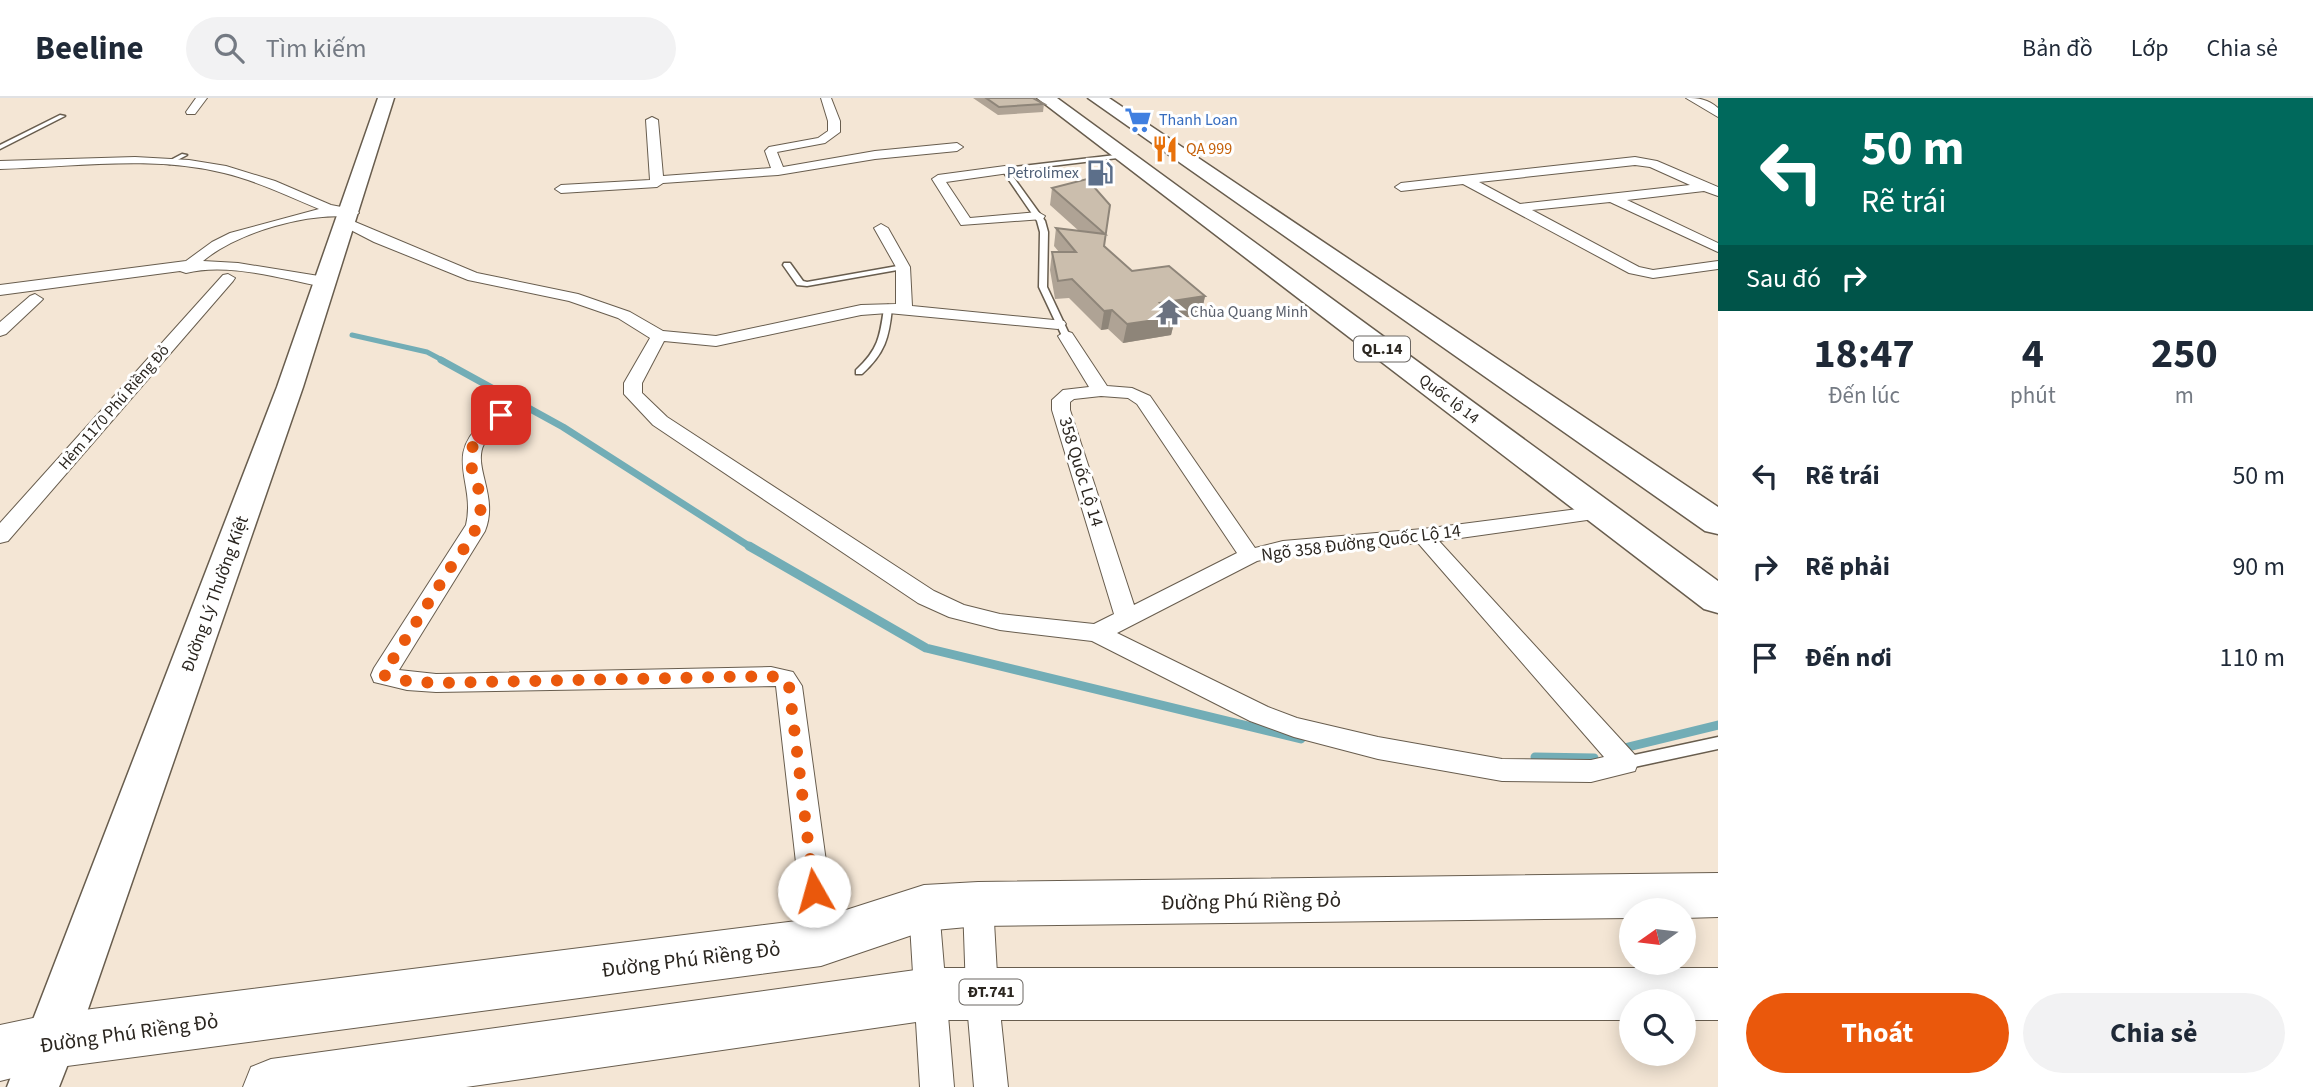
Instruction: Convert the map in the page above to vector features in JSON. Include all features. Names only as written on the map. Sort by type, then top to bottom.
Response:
[{"type":"highway","name":"Quốc lộ 14","points":[[1046,98],[1718,600]]},
{"type":"highway","name":"QL.14","points":[[1097,98],[1718,523]]},
{"type":"highway","points":[[1115,150],[1157,139]]},
{"type":"main road","name":"Đường Phú Riềng Đỏ","points":[[0,1053],[52,1041],[821,942],[924,908],[978,904],[1718,895]]},
{"type":"main road","name":"ĐT.741","points":[[271,1087],[930,993],[1718,994]]},
{"type":"street","points":[[191,112],[202,98]]},
{"type":"street","name":"Đường Lý Thường Kiệt","points":[[33,1087],[324,290],[343,216],[386,98]]},
{"type":"street","points":[[778,171],[771,151],[773,149],[821,141],[834,132],[834,121],[826,98]]},
{"type":"street","points":[[1691,98],[1707,104],[1718,114]]},
{"type":"street","points":[[652,120],[658,180]]},
{"type":"street","points":[[561,189],[653,184],[658,180],[778,171],[875,155],[957,147]]},
{"type":"street","points":[[1401,187],[1635,161],[1653,164],[1712,189]]},
{"type":"street","points":[[0,165],[168,163],[214,167],[240,173],[303,197],[343,216],[379,239],[473,277],[573,297],[624,315],[659,336],[716,341],[861,310],[896,307],[1062,330],[1101,391],[1132,393],[1144,400],[1250,556]]},
{"type":"street","points":[[1005,170],[938,178],[966,222],[1038,216]]},
{"type":"street","points":[[1465,180],[1645,273],[1718,265]]},
{"type":"street","points":[[1518,208],[1712,189]]},
{"type":"street","points":[[1611,197],[1718,248]]},
{"type":"street","points":[[178,278],[211,248],[237,234],[343,216]]},
{"type":"street","points":[[881,228],[903,267],[906,297],[896,307]]},
{"type":"street","points":[[0,290],[190,265],[238,267],[324,290]]},
{"type":"street","points":[[0,303],[178,278],[228,278],[324,290]]},
{"type":"street","name":"Hẻm 1170 Phú Riềng Đỏ","points":[[1,535],[228,278]]},
{"type":"street","points":[[0,331],[35,299]]},
{"type":"street","points":[[659,336],[632,383],[633,394],[660,421],[926,597],[957,611],[1000,622],[1097,633],[1259,714],[1294,727],[1378,748],[1502,770],[1591,771],[1625,763],[1423,536]]},
{"type":"street","name":"358 Quốc Lộ 14","points":[[1101,391],[1069,394],[1061,400],[1061,410],[1127,619]]},
{"type":"street","points":[[501,415],[481,430],[474,441],[470,459],[479,494],[477,525],[383,675],[407,681],[436,683],[771,676],[784,679],[789,686],[821,942]]},
{"type":"street","name":"Ngõ 358 Đường Quốc Lộ 14","points":[[1097,633],[1250,556],[1283,548],[1423,536],[1601,512]]},
{"type":"street","points":[[978,904],[982,992],[991,1087]]},
{"type":"street","points":[[924,908],[937,1087]]},
{"type":"lane","points":[[0,147],[62,117]]},
{"type":"lane","points":[[1062,330],[1043,287],[1044,232],[1038,216],[1005,170],[1115,150]]},
{"type":"lane","points":[[168,163],[184,155]]},
{"type":"lane","points":[[787,265],[803,284],[903,267]]},
{"type":"lane","points":[[859,372],[875,358],[884,343],[896,307]]},
{"type":"lane","points":[[1625,763],[1718,743]]},
{"type":"building","points":[[986,98],[1033,98],[1044,104],[999,107]]},
{"type":"building","points":[[1087,179],[1110,205],[1104,246],[1132,271],[1169,266],[1205,296],[1160,303],[1176,317],[1127,324],[1112,310],[1104,311],[1072,279],[1058,281],[1052,252],[1076,252],[1056,228],[1105,234],[1052,188]]},
{"type":"waterway","points":[[352,335],[427,352],[444,361]]},
{"type":"waterway","points":[[441,360],[563,427],[752,548]]},
{"type":"waterway","points":[[749,546],[926,648],[1301,739]]},
{"type":"waterway","points":[[1620,749],[1718,725]]},
{"type":"waterway","points":[[1535,757],[1594,758]]},
{"type":"place","name":"Thanh Loan","points":[[1138,120]]},
{"type":"place","name":"QA 999","points":[[1165,149]]},
{"type":"place","name":"Petrolimex","points":[[1100,173]]},
{"type":"place","name":"Chùa Quang Minh","points":[[1169,312]]},
{"type":"route","points":[[501,415],[481,430],[474,441],[470,459],[479,494],[477,525],[383,675],[407,681],[436,683],[771,676],[784,679],[789,686],[814,891]]}]
